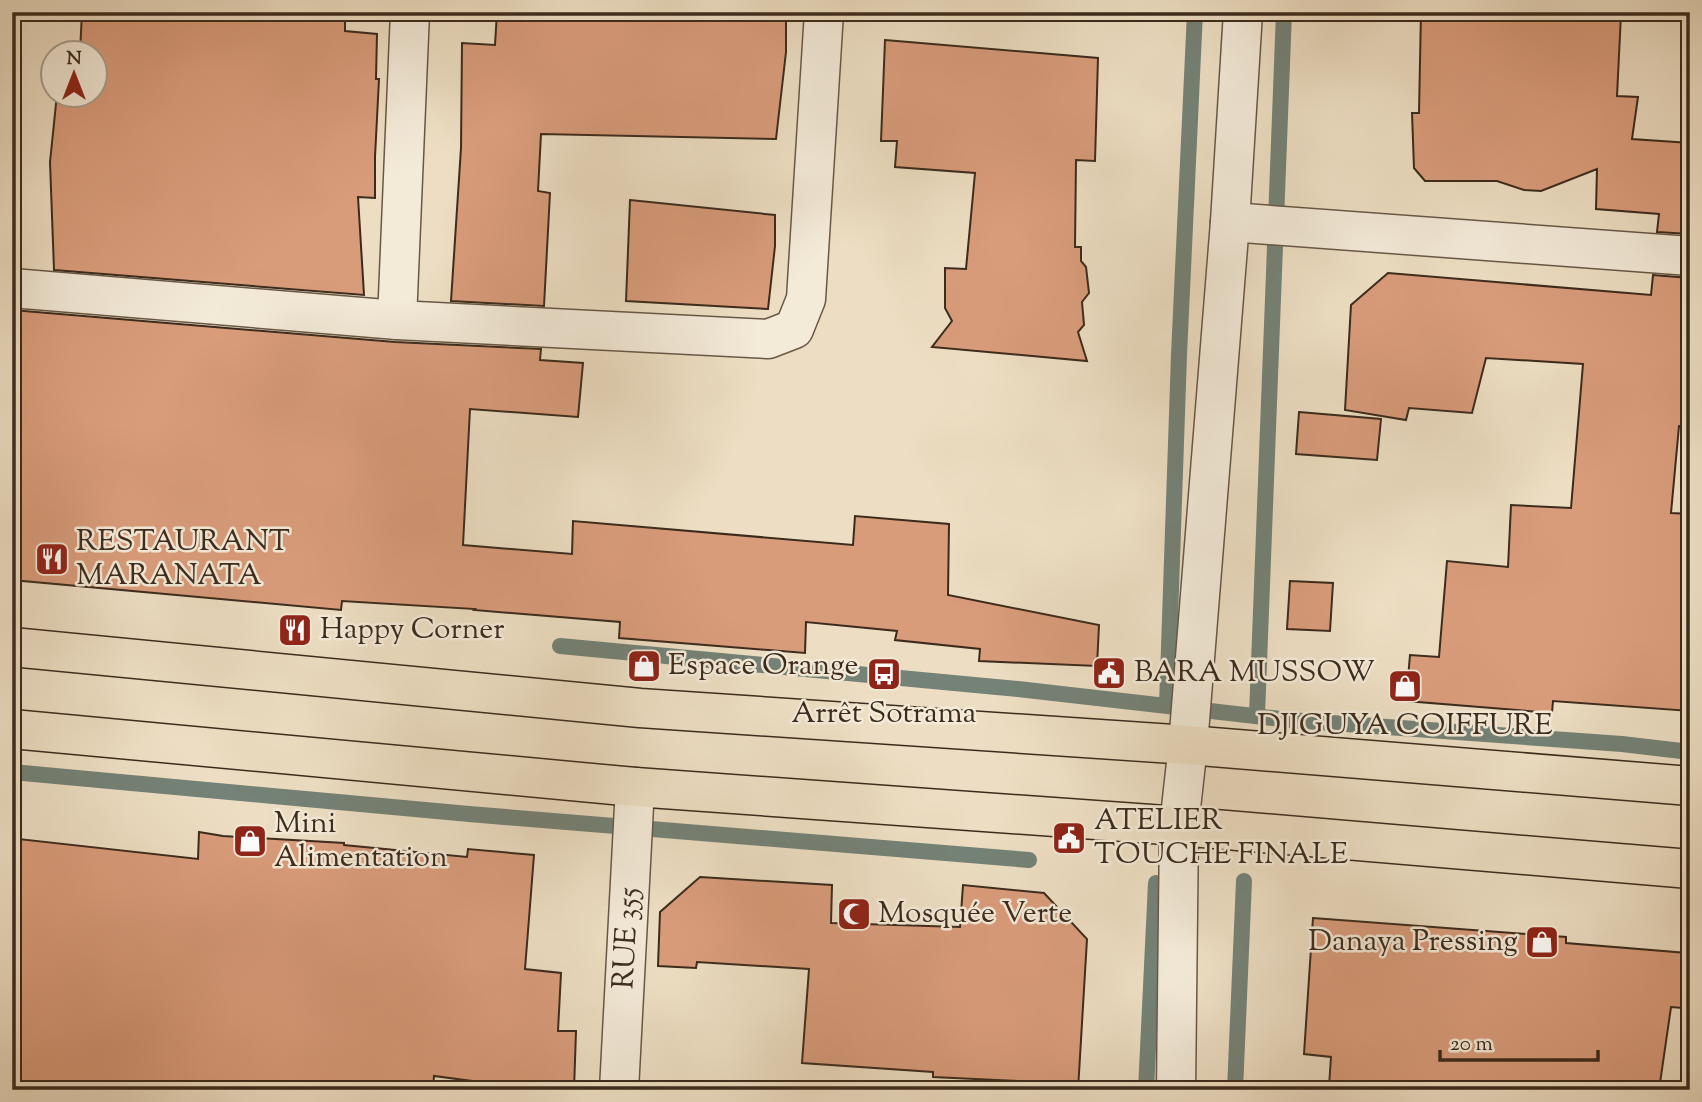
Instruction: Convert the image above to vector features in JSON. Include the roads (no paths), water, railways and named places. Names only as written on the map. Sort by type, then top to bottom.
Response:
[{"type":"main road","points":[[12,647],[639,708],[1188,745],[1690,786]]},
{"type":"main road","points":[[12,729],[635,787],[1180,826],[1690,869]]},
{"type":"street","points":[[397,320],[410,12]]},
{"type":"street","points":[[12,288],[397,320],[768,339],[794,329],[806,299],[824,12]]},
{"type":"street","points":[[1176,1090],[1180,826],[1230,222],[1243,12]]},
{"type":"street","points":[[1230,222],[1690,256]]},
{"type":"street","name":"RUE 355","points":[[619,1090],[635,787]]},
{"type":"waterway","points":[[1167,706],[1179,355],[1195,12]]},
{"type":"waterway","points":[[1257,715],[1284,12]]},
{"type":"waterway","points":[[560,646],[1018,689],[1290,720],[1622,744],[1690,752]]},
{"type":"waterway","points":[[12,772],[469,814],[1029,860]]},
{"type":"waterway","points":[[1235,1090],[1244,881]]},
{"type":"waterway","points":[[1146,1090],[1156,883]]},
{"type":"place","name":"RESTAURANT MARANATA","points":[[52,559]]},
{"type":"place","name":"Happy Corner","points":[[295,630]]},
{"type":"place","name":"Espace Orange","points":[[644,666]]},
{"type":"place","name":"BARA MUSSOW","points":[[1109,673]]},
{"type":"place","name":"Arrêt Sotrama","points":[[884,674]]},
{"type":"place","name":"DJIGUYA COIFFURE","points":[[1405,686]]},
{"type":"place","name":"ATELIER TOUCHE FINALE","points":[[1069,838]]},
{"type":"place","name":"Mini Alimentation","points":[[250,841]]},
{"type":"place","name":"Mosquée Verte","points":[[854,914]]},
{"type":"place","name":"Danaya Pressing","points":[[1542,942]]}]
